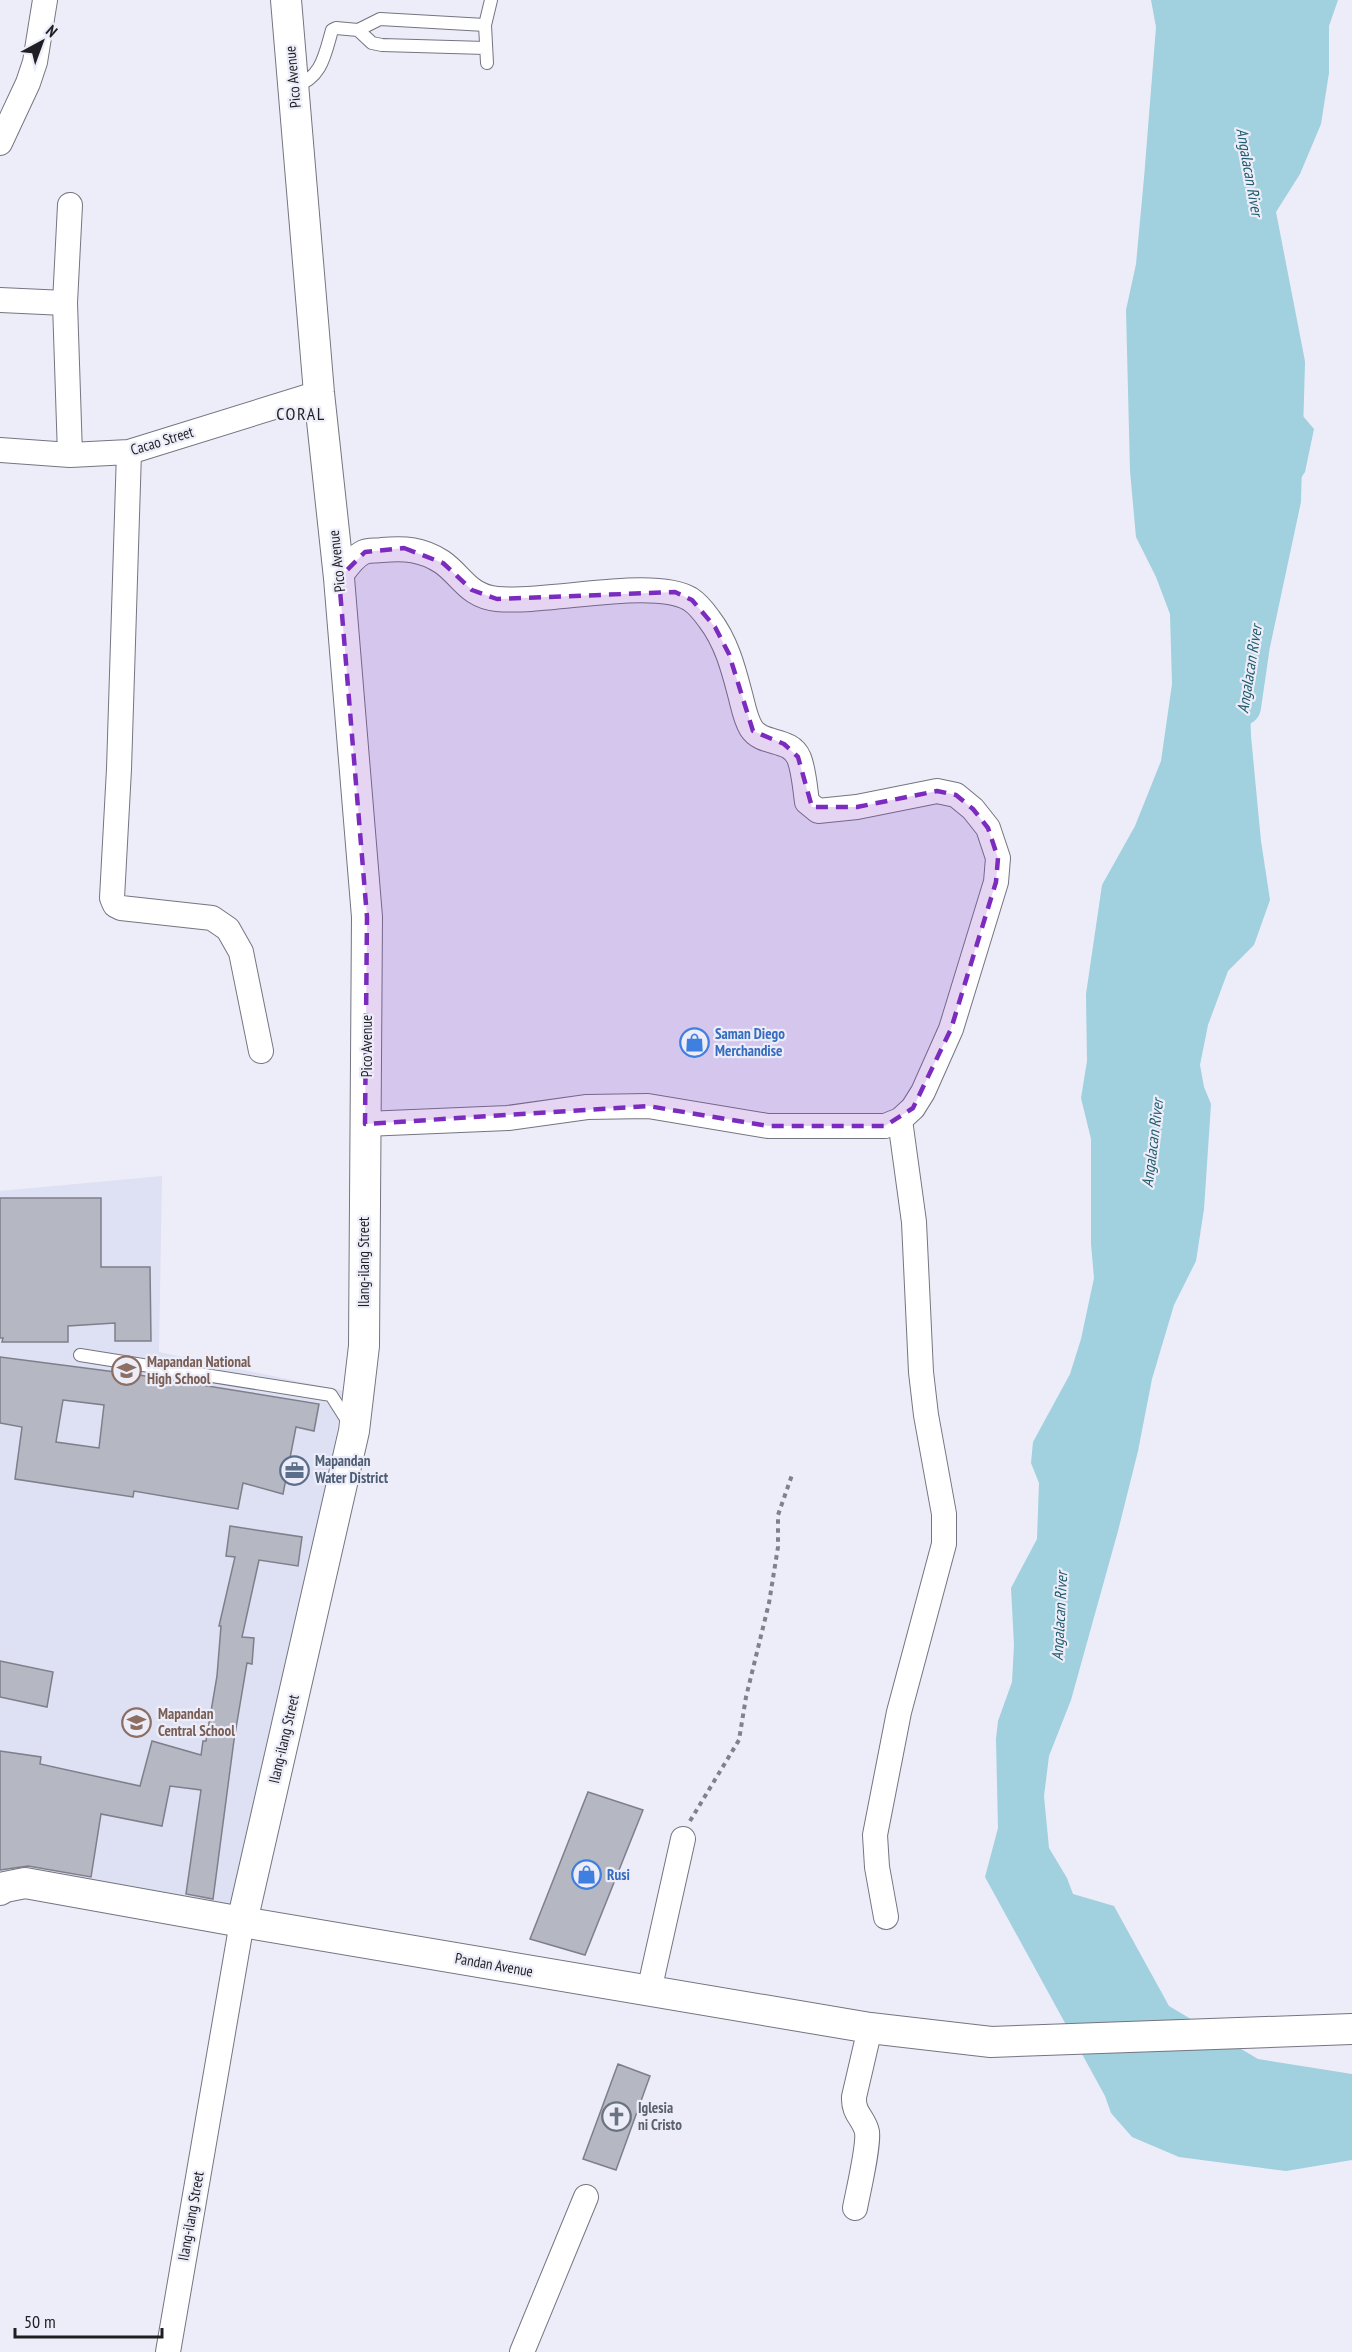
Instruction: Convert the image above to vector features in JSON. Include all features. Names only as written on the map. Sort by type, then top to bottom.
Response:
[{"type":"street","points":[[0,142],[28,83],[35,62],[45,0]]},
{"type":"street","name":"Pico Avenue","points":[[286,0],[319,393],[339,578],[367,917],[365,1124]]},
{"type":"street","points":[[69,205],[65,303],[70,456]]},
{"type":"street","points":[[0,300],[65,303]]},
{"type":"street","name":"Cacao Street","points":[[0,450],[70,456],[129,452],[319,393]]},
{"type":"street","points":[[129,452],[119,769],[112,898],[115,905],[121,908],[212,918],[228,929],[241,952],[261,1051]]},
{"type":"street","points":[[339,578],[354,559],[364,552],[405,548],[424,553],[443,563],[472,590],[497,599],[549,599],[653,590],[675,592],[692,600],[715,627],[729,654],[747,721],[753,731],[760,738],[784,744],[798,757],[807,802],[812,807],[818,811],[857,807],[937,791],[956,795],[973,809],[988,828],[998,858],[996,882],[951,1029],[923,1092],[900,1120],[885,1126],[768,1126],[648,1106],[587,1107],[508,1118],[365,1124]]},
{"type":"street","points":[[886,1917],[877,1867],[875,1835],[899,1712],[944,1544],[945,1514],[921,1372],[914,1222],[900,1120]]},
{"type":"street","name":"Ilang-ilang Street","points":[[168,2352],[242,1922],[354,1431],[364,1346],[365,1124]]},
{"type":"street","points":[[649,1991],[683,1839]]},
{"type":"street","name":"Pandan Avenue","points":[[0,1890],[25,1883],[870,2028],[991,2042],[1352,2029]]},
{"type":"street","points":[[855,2208],[867,2132],[857,2115],[854,2097],[870,2028]]},
{"type":"street","points":[[522,2352],[586,2197]]},
{"type":"lane","points":[[487,63],[485,25],[491,0]]},
{"type":"lane","points":[[294,86],[308,81],[319,70],[334,29],[358,30],[380,19],[485,25]]},
{"type":"lane","points":[[358,30],[372,43],[382,45],[485,48]]},
{"type":"lane","points":[[80,1355],[331,1395],[354,1431]]},
{"type":"path","points":[[683,1839],[691,1818],[739,1740],[746,1697],[769,1603],[778,1547],[778,1515],[792,1475]]},
{"type":"highlighted area","points":[[404,548],[443,563],[472,590],[497,599],[675,592],[692,600],[715,627],[729,654],[753,731],[784,744],[798,757],[812,807],[857,807],[937,791],[956,795],[973,809],[988,828],[998,858],[996,882],[951,1029],[913,1108],[885,1126],[768,1126],[648,1106],[365,1124],[367,917],[339,578],[365,552]]},
{"type":"shaded area","points":[[162,1176],[159,1352],[344,1391],[322,1515],[233,1911],[0,1873],[0,1191]]},
{"type":"water","points":[[1151,0],[1338,0],[1329,26],[1329,73],[1321,124],[1300,174],[1264,231],[1258,283],[1275,383],[1314,429],[1305,472],[1276,515],[1271,577],[1265,602],[1251,623],[1249,673],[1251,736],[1261,841],[1270,900],[1254,945],[1228,971],[1208,1025],[1200,1065],[1204,1087],[1211,1104],[1204,1209],[1196,1261],[1174,1305],[1152,1379],[1138,1451],[1118,1531],[1071,1700],[1049,1756],[1044,1796],[1049,1848],[1067,1878],[1073,1894],[1114,1906],[1169,2006],[1258,2059],[1352,2074],[1352,2160],[1286,2171],[1179,2157],[1132,2137],[1111,2113],[1105,2096],[985,1877],[998,1828],[996,1739],[998,1721],[1012,1682],[1014,1645],[1011,1588],[1037,1539],[1039,1483],[1031,1463],[1033,1442],[1070,1374],[1081,1339],[1094,1278],[1091,1244],[1091,1139],[1081,1098],[1087,1061],[1086,994],[1102,885],[1135,826],[1161,761],[1172,684],[1170,614],[1156,577],[1136,537],[1130,471],[1126,310],[1136,264],[1144,178],[1156,27]]},
{"type":"building","points":[[0,1198],[101,1198],[101,1267],[150,1267],[151,1341],[115,1341],[115,1323],[68,1326],[68,1342],[2,1342],[3,1338],[0,1338]]},
{"type":"building","points":[[0,1357],[139,1375],[319,1404],[314,1431],[296,1427],[283,1494],[243,1483],[238,1509],[134,1491],[133,1497],[15,1479],[22,1427],[0,1423]],"holes":[[[63,1400],[104,1405],[99,1448],[56,1442]]]},
{"type":"building","points":[[230,1526],[302,1537],[298,1566],[259,1560],[242,1637],[254,1638],[252,1664],[247,1663],[234,1740],[213,1899],[186,1894],[201,1790],[170,1786],[162,1826],[101,1814],[91,1877],[28,1866],[0,1870],[0,1751],[41,1757],[40,1764],[140,1786],[152,1741],[201,1755],[203,1741],[206,1741],[217,1676],[221,1626],[219,1626],[235,1557],[226,1556]]},
{"type":"building","points":[[0,1661],[53,1672],[47,1707],[0,1697]]},
{"type":"building","name":"Rusi","points":[[588,1792],[643,1810],[585,1955],[530,1939]]},
{"type":"building","name":"Iglesia ni Cristo","points":[[618,2064],[650,2076],[616,2170],[583,2159]]},
{"type":"waterway","name":"Angalacan River","points":[[1243,707],[1252,645],[1283,500],[1287,363],[1254,193]]},
{"type":"place","name":"Saman Diego Merchandise","points":[[694,1043]]},
{"type":"place","name":"Mapandan National High School","points":[[126,1371]]},
{"type":"place","name":"Mapandan Water District","points":[[294,1470]]},
{"type":"place","name":"Mapandan Central School","points":[[137,1723]]},
{"type":"place","name":"Rusi","points":[[586,1875]]},
{"type":"place","name":"Iglesia ni Cristo","points":[[617,2117]]},
{"type":"district","name":"CORAL","points":[[301,414]]}]
